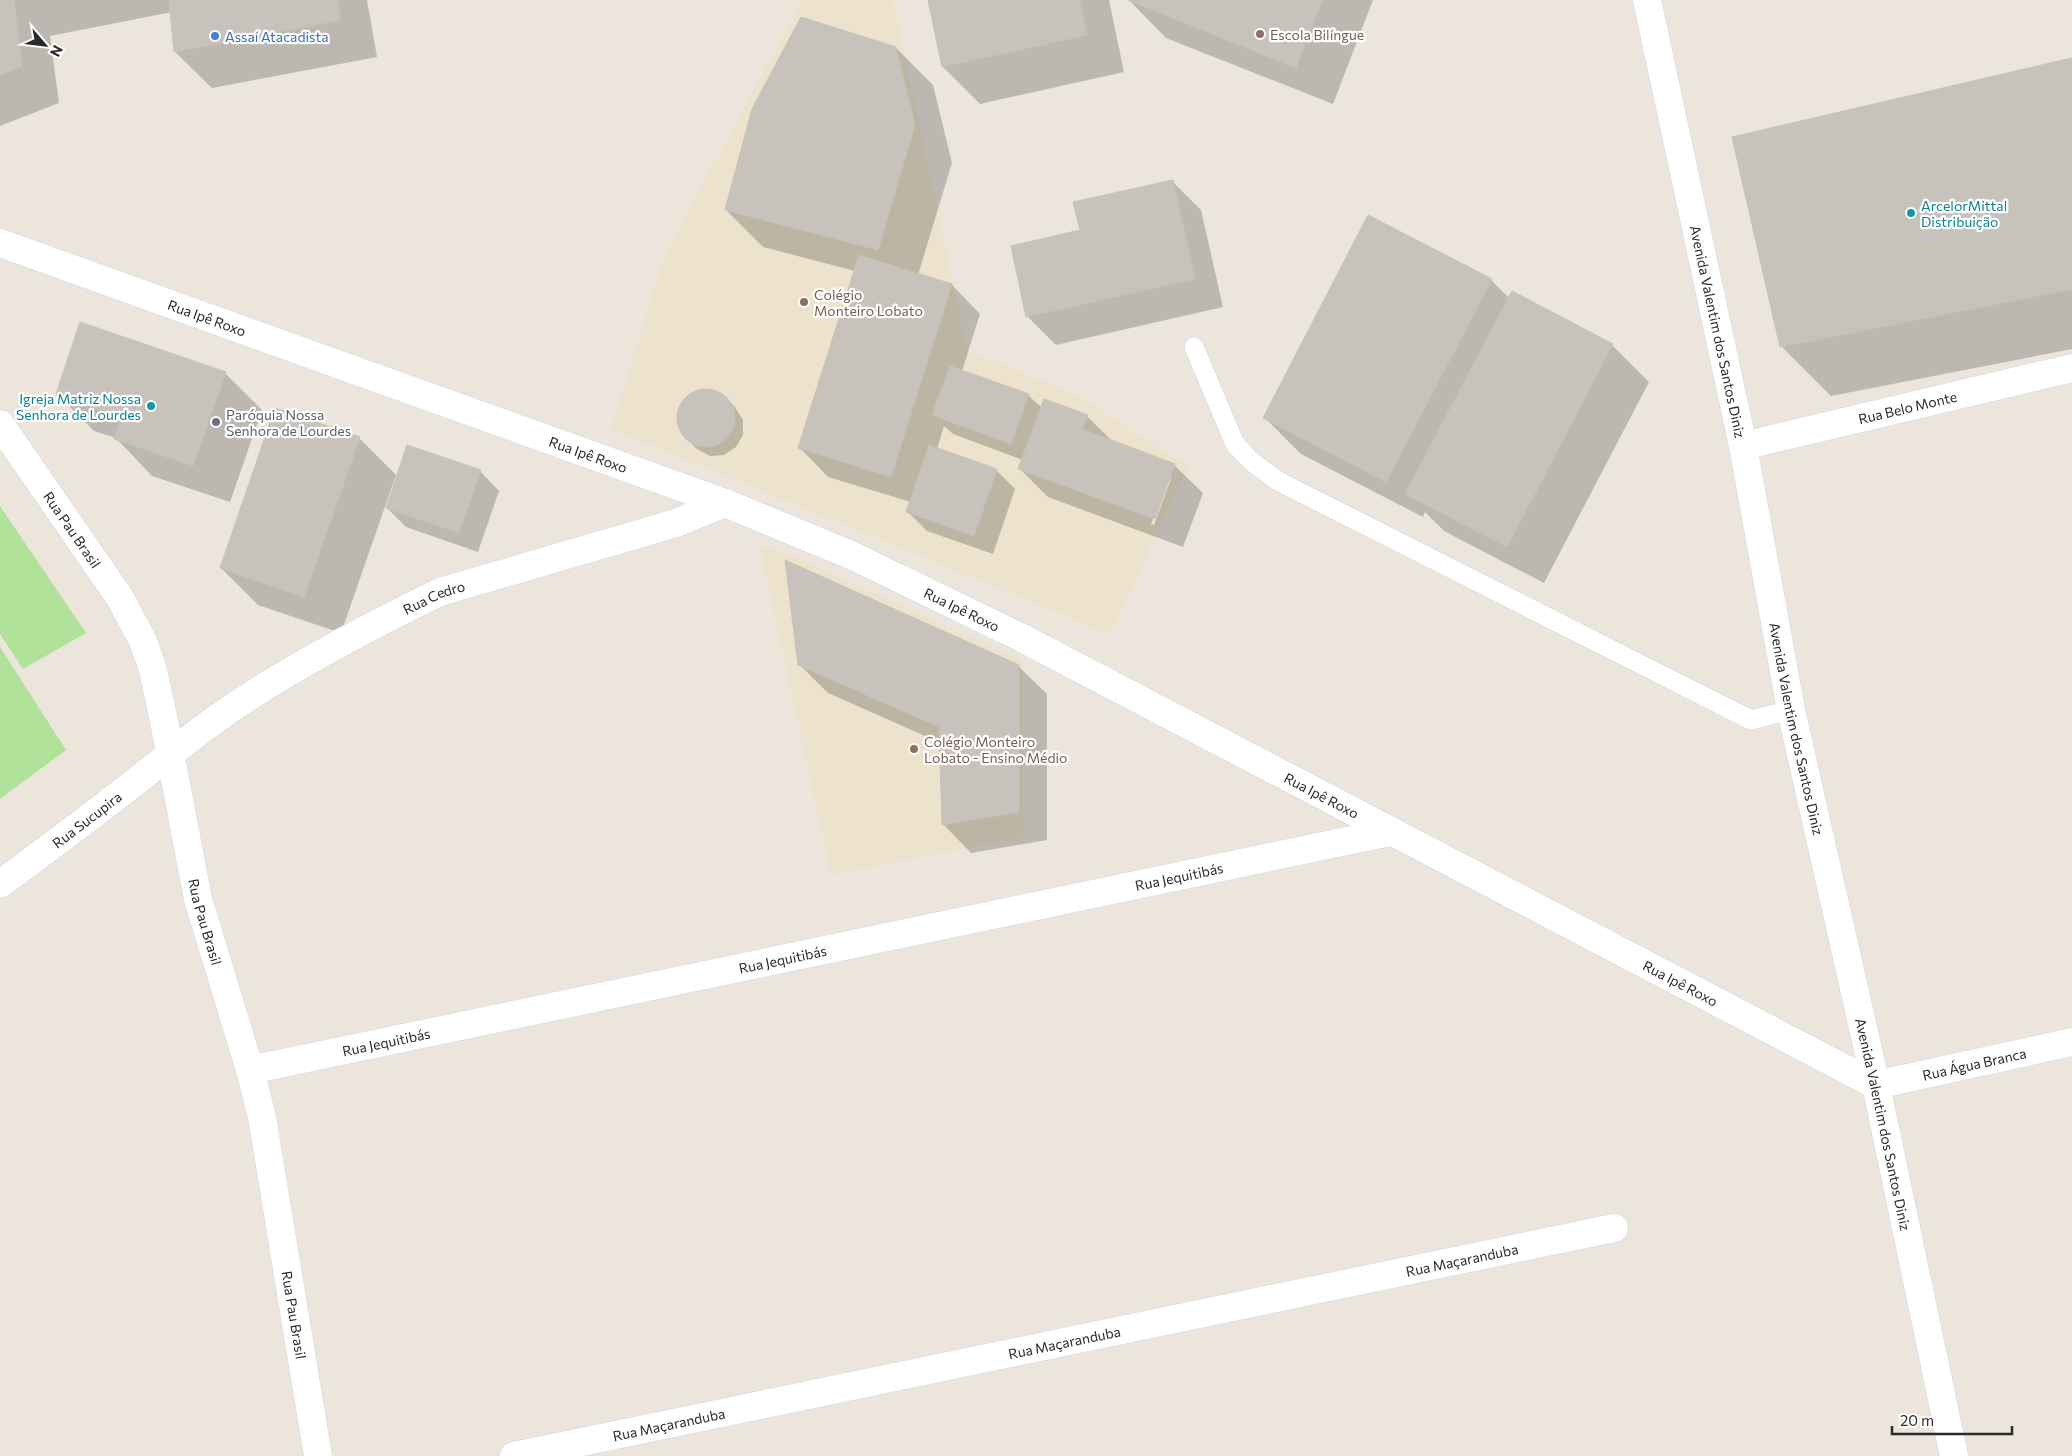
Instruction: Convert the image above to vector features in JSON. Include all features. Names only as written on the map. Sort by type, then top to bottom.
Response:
[{"type":"street","name":"Avenida Valentim dos Santos Diniz","points":[[1647,0],[1742,446],[1791,710],[1876,1085],[1954,1456]]},
{"type":"street","name":"Rua Ipê Roxo","points":[[0,243],[725,503],[851,555],[1013,634],[1876,1085]]},
{"type":"street","name":"Rua Belo Monte","points":[[1742,446],[2072,368]]},
{"type":"street","name":"Rua Pau Brasil","points":[[0,424],[120,598],[143,641],[153,670],[171,752],[198,899],[250,1070],[262,1118],[318,1456]]},
{"type":"street","name":"Rua Cedro","points":[[171,752],[235,706],[312,659],[440,592],[676,523],[725,503]]},
{"type":"street","name":"Rua Sucupira","points":[[0,884],[121,793],[171,752]]},
{"type":"street","points":[[1315,846],[1334,802]]},
{"type":"street","name":"Rua Jequitibás","points":[[250,1070],[1315,846],[1390,832]]},
{"type":"street","name":"Rua Água Branca","points":[[1876,1085],[2072,1042]]},
{"type":"street","name":"Rua Maçaranduba","points":[[514,1456],[1614,1228]]},
{"type":"lane","points":[[1194,347],[1234,444],[1251,462],[1278,481],[1751,720],[1791,710]]},
{"type":"shaded area","name":"Colégio Monteiro Lobato","points":[[802,0],[893,0],[967,350],[1077,395],[1188,466],[1110,634],[611,429],[665,255]]},
{"type":"shaded area","name":"Colégio Monteiro Lobato - Ensino Médio","points":[[760,547],[775,548],[1024,661],[1023,837],[831,875]]},
{"type":"green space","points":[[0,506],[86,633],[23,669],[0,634]]},
{"type":"green space","points":[[0,647],[66,750],[0,799]]},
{"type":"building","points":[[0,0],[14,0],[22,67],[0,75]]},
{"type":"building","name":"Assaí Atacadista","points":[[169,0],[337,0],[341,20],[174,52]]},
{"type":"building","points":[[928,0],[1080,0],[1087,35],[942,67]]},
{"type":"building","name":"Escola Bilíngue","points":[[1128,0],[1322,0],[1296,68]]},
{"type":"building","points":[[801,17],[896,47],[915,125],[878,250],[725,210],[752,109]]},
{"type":"building","name":"ArcelorMittal Distribuição","points":[[2072,58],[2072,289],[1780,347],[1732,137]]},
{"type":"building","points":[[1173,180],[1195,279],[1026,317],[1011,246],[1080,230],[1073,202]]},
{"type":"building","points":[[1368,215],[1492,279],[1386,482],[1263,418]]},
{"type":"building","points":[[859,255],[952,284],[891,477],[798,448]]},
{"type":"building","points":[[1512,291],[1613,344],[1507,547],[1405,494]]},
{"type":"building","name":"Igreja Matriz Nossa Senhora de Lourdes","points":[[80,322],[226,372],[193,466],[114,439],[121,417],[56,394]]},
{"type":"building","points":[[950,366],[1029,394],[1011,444],[932,415]]},
{"type":"building","points":[[706,389],[717,391],[730,402],[735,418],[733,429],[722,442],[706,447],[695,445],[682,434],[677,418],[679,407],[690,394]]},
{"type":"building","points":[[1044,399],[1088,415],[1082,429],[1175,464],[1155,519],[1018,469]]},
{"type":"building","points":[[275,408],[360,437],[304,597],[220,568]]},
{"type":"building","points":[[407,445],[481,470],[459,533],[386,508]]},
{"type":"building","points":[[929,445],[997,469],[974,536],[906,512]]},
{"type":"building","points":[[785,560],[1019,665],[1019,812],[942,825],[939,727],[798,665]]},
{"type":"place","name":"Escola Bilíngue","points":[[1260,34]]},
{"type":"place","name":"Assaí Atacadista","points":[[215,36]]},
{"type":"place","name":"ArcelorMittal Distribuição","points":[[1911,213]]},
{"type":"place","name":"Colégio Monteiro Lobato","points":[[804,302]]},
{"type":"place","name":"Igreja Matriz Nossa Senhora de Lourdes","points":[[151,406]]},
{"type":"place","name":"Paróquia Nossa Senhora de Lourdes","points":[[216,422]]},
{"type":"place","name":"Colégio Monteiro Lobato - Ensino Médio","points":[[914,749]]}]
